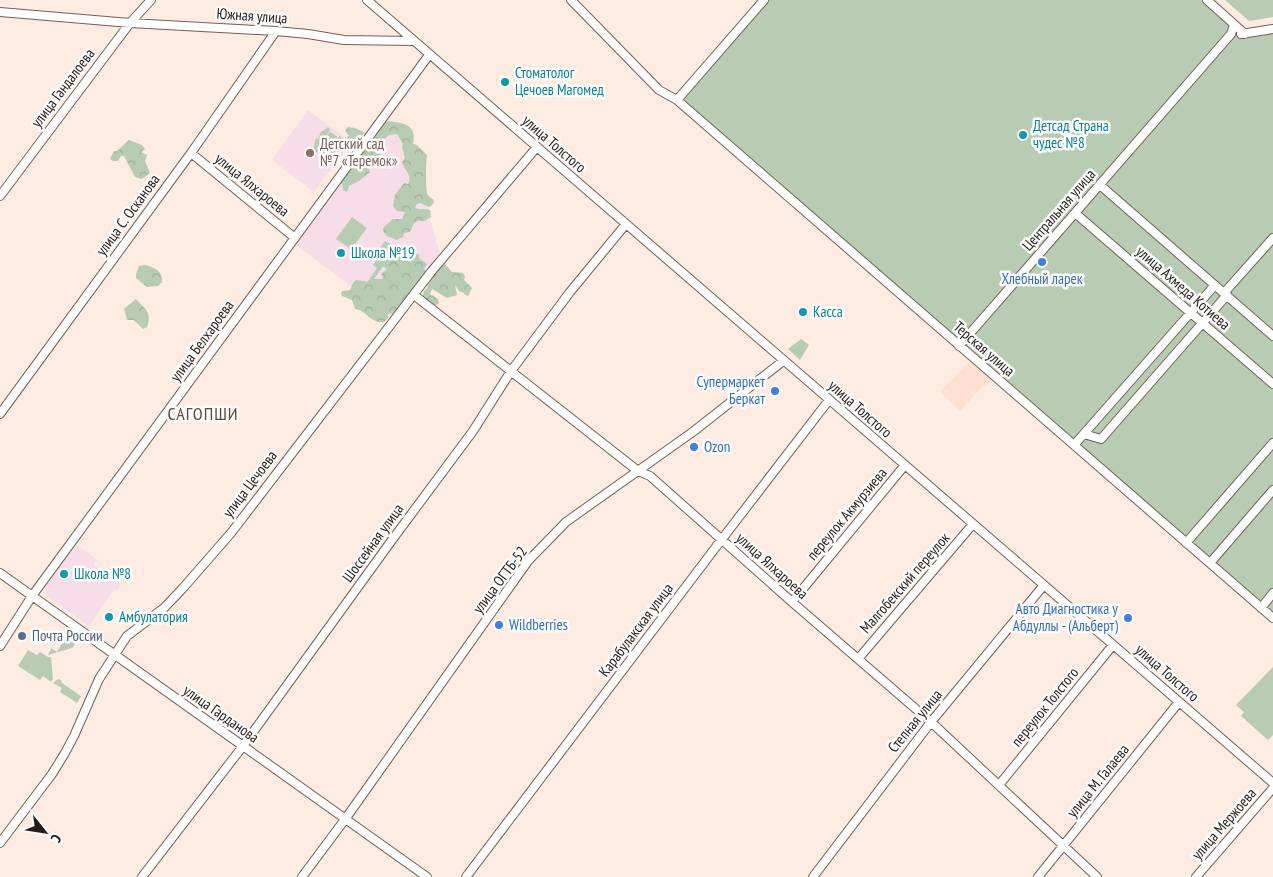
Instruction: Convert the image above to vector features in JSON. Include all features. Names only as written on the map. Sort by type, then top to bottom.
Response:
[{"type":"street","name":"улица Гандалоева","points":[[0,196],[130,23],[152,0]]},
{"type":"street","points":[[367,0],[429,55]]},
{"type":"street","points":[[367,0],[429,55]]},
{"type":"street","name":"Терская улица","points":[[571,0],[660,90],[676,100],[1273,618]]},
{"type":"street","points":[[676,100],[764,0]]},
{"type":"street","points":[[1206,0],[1245,34]]},
{"type":"street","name":"Южная улица","points":[[0,12],[130,23],[276,31],[344,40],[413,41]]},
{"type":"street","name":"Центральная улица","points":[[959,346],[1229,36],[1234,30],[1234,25]]},
{"type":"street","points":[[1229,36],[1273,29]]},
{"type":"street","name":"улица С. Осканова","points":[[0,414],[191,153],[276,31]]},
{"type":"street","name":"улица Толстого","points":[[429,55],[1273,783]]},
{"type":"street","name":"улица Белхароева","points":[[0,646],[32,596],[429,55]]},
{"type":"street","name":"улица Цечоева","points":[[0,843],[65,754],[99,679],[127,636],[164,608],[231,533],[414,295],[537,148]]},
{"type":"street","name":"улица Ялхароева","points":[[191,153],[295,238]]},
{"type":"street","name":"улица Ахмеда Котиева","points":[[1100,185],[1273,336]]},
{"type":"street","name":"улица Ахмеда Котиева","points":[[1075,213],[1273,384]]},
{"type":"street","name":"Шоссейная улица","points":[[142,877],[243,746],[473,431],[511,371],[570,292],[626,224]]},
{"type":"street","points":[[1084,434],[1101,439],[1202,324],[1273,238]]},
{"type":"street","points":[[1074,445],[1216,286]]},
{"type":"street","name":"улица Ялхароева","points":[[414,295],[638,471],[650,476],[792,602],[932,722],[1097,877]]},
{"type":"street","name":"улица ОГТБ-52","points":[[302,877],[528,561],[566,522],[694,432],[783,360]]},
{"type":"street","name":"Карабулакская улица","points":[[466,877],[829,400]]},
{"type":"street","points":[[1186,543],[1273,443]]},
{"type":"street","name":"переулок Акмурзиева","points":[[792,602],[905,465]]},
{"type":"street","points":[[1210,564],[1273,490]]},
{"type":"street","name":"Малгобекский переулок","points":[[858,659],[973,524]]},
{"type":"street","name":"улица Гарданова","points":[[0,573],[427,877]]},
{"type":"street","name":"Степная улица","points":[[813,877],[932,722],[1044,585]]},
{"type":"street","points":[[1261,608],[1273,593]]},
{"type":"street","name":"переулок Толстого","points":[[999,785],[1113,645]]},
{"type":"street","name":"улица М. Галаева","points":[[1038,877],[1179,702]]},
{"type":"street","name":"улица Мержоева","points":[[1196,877],[1273,788]]},
{"type":"shaded area","name":"Детский сад №7 «Теремок»","points":[[308,110],[351,142],[314,192],[272,160]]},
{"type":"shaded area","points":[[388,122],[405,135],[440,253],[391,317],[295,244]]},
{"type":"shaded area","points":[[969,362],[992,380],[985,387],[983,386],[960,411],[940,392]]},
{"type":"shaded area","points":[[75,544],[97,560],[94,565],[121,585],[117,591],[114,589],[89,626],[46,596],[45,592],[46,584]]},
{"type":"green space","points":[[764,0],[1207,0],[1245,34],[1273,29],[1273,617],[677,100]]},
{"type":"green space","points":[[1225,0],[1273,0],[1273,17],[1249,21]]},
{"type":"green space","points":[[386,121],[402,123],[413,131],[413,144],[417,145],[427,155],[427,192],[428,196],[434,200],[433,204],[429,207],[420,203],[417,204],[415,208],[430,210],[431,217],[414,223],[410,232],[404,233],[403,237],[397,240],[387,236],[383,231],[384,227],[393,219],[402,219],[405,212],[397,211],[393,206],[395,195],[404,183],[408,184],[409,181],[408,173],[402,162],[405,158],[403,144],[397,134],[389,135],[382,141],[383,146],[378,151],[379,158],[370,159],[367,163],[370,172],[349,186],[347,192],[343,190],[343,185],[341,184],[347,160],[367,147],[364,137],[365,133],[372,131],[372,125]]},
{"type":"green space","points":[[328,127],[330,130],[323,140],[321,147],[329,153],[337,142],[338,137],[340,136],[343,139],[349,136],[345,131],[348,127],[364,132],[363,138],[360,141],[354,142],[354,146],[351,147],[343,144],[331,158],[327,158],[313,150],[316,138],[318,139],[321,132]]},
{"type":"green space","points":[[330,132],[339,138],[329,153],[319,146]]},
{"type":"green space","points":[[129,140],[142,145],[145,149],[141,152],[147,155],[145,161],[150,173],[142,179],[135,177],[124,156],[121,156],[118,161],[110,159],[114,151],[117,151]]},
{"type":"green space","points":[[352,217],[367,228],[351,249],[336,239]]},
{"type":"green space","points":[[385,241],[396,248],[369,286],[366,284],[377,268],[373,265],[378,257],[375,255]]},
{"type":"green space","points":[[394,251],[401,254],[418,254],[420,259],[427,264],[424,269],[427,271],[444,263],[452,272],[463,273],[465,276],[464,280],[472,288],[468,296],[459,291],[455,285],[457,295],[447,298],[432,289],[430,294],[438,299],[439,303],[434,307],[422,299],[424,291],[428,287],[427,285],[397,313],[388,314],[388,318],[384,322],[376,321],[355,309],[352,300],[342,296],[342,291],[350,290],[356,280],[370,282],[372,279],[382,279],[381,274],[387,269],[382,266],[383,254]]},
{"type":"green space","points":[[145,265],[157,270],[161,275],[162,282],[158,286],[147,287],[136,278],[139,266]]},
{"type":"green space","points":[[136,299],[145,309],[149,318],[147,327],[143,329],[134,320],[127,320],[124,309]]},
{"type":"green space","points":[[801,339],[809,345],[800,360],[788,349]]},
{"type":"green space","points":[[61,635],[75,644],[72,648],[48,655],[52,647],[57,652],[63,642],[58,639]]},
{"type":"green space","points":[[28,650],[37,655],[40,652],[51,657],[53,679],[51,682],[43,676],[40,680],[18,666]]},
{"type":"green space","points":[[1273,667],[1273,735],[1268,740],[1241,716],[1244,712],[1236,705]]},
{"type":"green space","points":[[58,679],[81,696],[77,703],[60,692],[62,688],[53,683]]},
{"type":"place","name":"Стоматолог Цечоев Магомед","points":[[505,82]]},
{"type":"place","name":"Детсад Страна чудес №8","points":[[1023,135]]},
{"type":"place","name":"Детский сад №7 «Теремок»","points":[[310,153]]},
{"type":"place","name":"Школа №19","points":[[341,253]]},
{"type":"place","name":"Хлебный ларек","points":[[1042,262]]},
{"type":"place","name":"Касса","points":[[803,312]]},
{"type":"place","name":"Супермаркет Беркат","points":[[775,391]]},
{"type":"place","name":"Ozon","points":[[694,447]]},
{"type":"place","name":"Школа №8","points":[[64,574]]},
{"type":"place","name":"Амбулатория","points":[[109,617]]},
{"type":"place","name":"Авто Диагностика у Абдуллы - (Альберт)","points":[[1128,618]]},
{"type":"place","name":"Wildberries","points":[[499,625]]},
{"type":"place","name":"Почта России","points":[[22,636]]},
{"type":"district","name":"САГОПШИ","points":[[203,414]]}]
